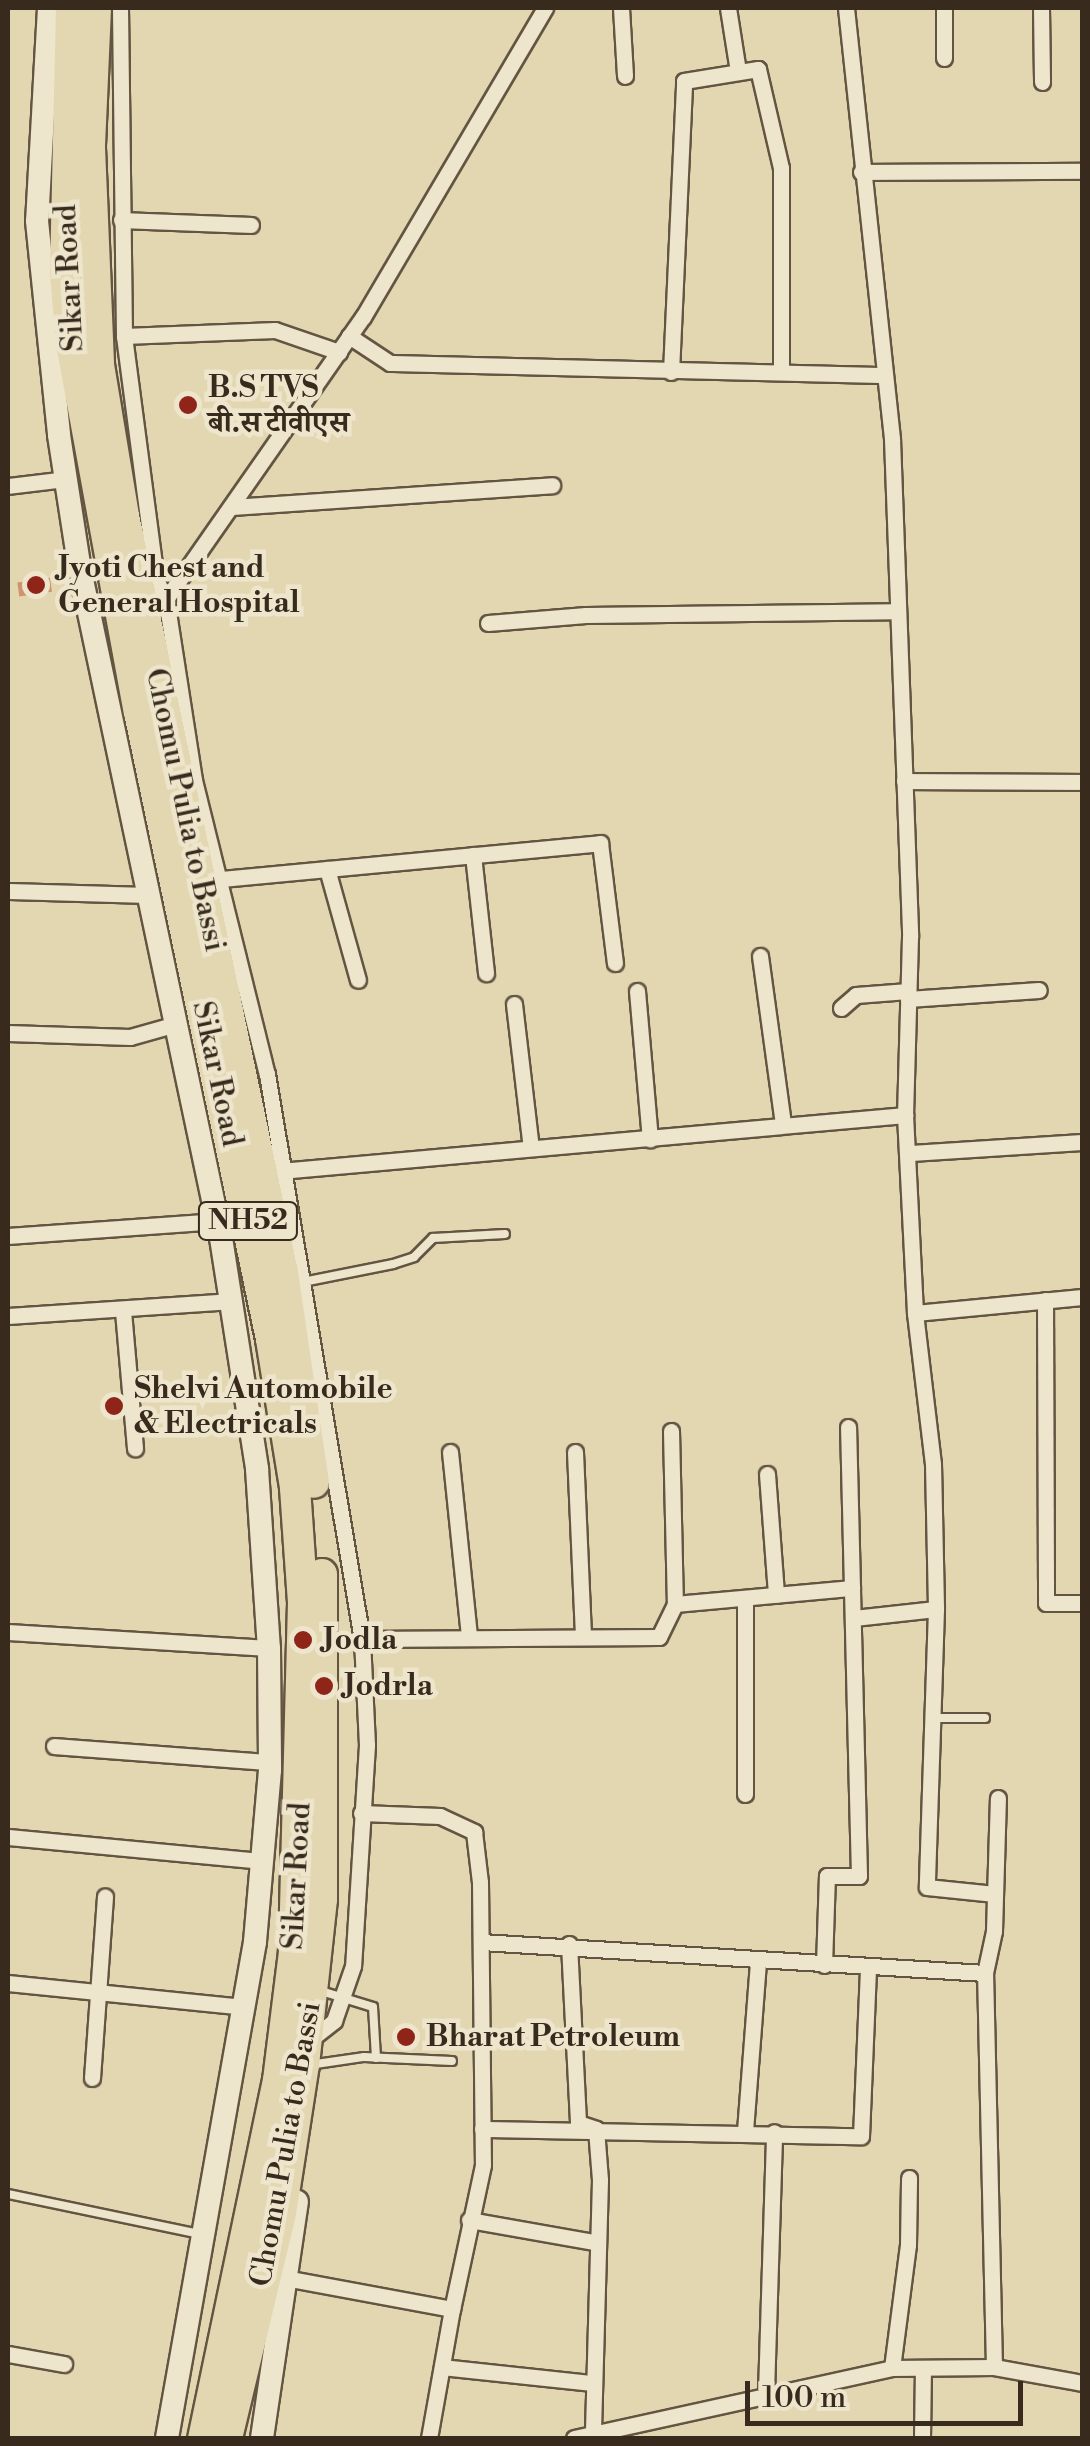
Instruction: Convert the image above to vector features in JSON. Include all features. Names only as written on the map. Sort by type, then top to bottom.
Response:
[{"type":"highway","name":"Sikar Road","points":[[71,8],[65,272],[71,343],[136,694],[272,1339],[294,1488],[303,1603],[294,1952],[278,2080],[203,2438]]},
{"type":"highway","name":"Chomu Pulia to Bassi","points":[[96,8],[90,148],[100,365],[124,516],[284,1273],[315,1491],[325,1642],[322,1899],[306,2054],[281,2213],[227,2438]]},
{"type":"main road","points":[[49,8],[38,221],[66,479],[232,1301],[257,1469],[269,1648],[269,1762],[246,2008],[167,2438]]},
{"type":"main road","points":[[262,2438],[306,2134],[296,2119]]},
{"type":"street","points":[[120,8],[124,336],[156,580],[166,599],[194,780],[267,1074],[280,1171],[303,1282],[362,1638],[367,1745],[353,1966],[334,2021],[306,2054]]},
{"type":"street","points":[[166,599],[339,352],[471,143],[545,8]]},
{"type":"street","points":[[620,8],[625,76]]},
{"type":"street","points":[[728,8],[738,71]]},
{"type":"street","points":[[846,8],[860,172],[892,439],[894,611],[904,781],[908,994],[905,1115],[911,1153],[915,1313],[933,1464],[936,1609],[926,1888],[995,1894]]},
{"type":"street","points":[[944,8],[944,58]]},
{"type":"street","points":[[1041,8],[1042,82]]},
{"type":"street","points":[[672,372],[684,81],[762,70],[781,168],[781,371]]},
{"type":"street","points":[[860,172],[1082,172]]},
{"type":"street","points":[[121,220],[251,225]]},
{"type":"street","points":[[124,336],[275,330],[339,352]]},
{"type":"street","points":[[349,336],[390,364],[882,376]]},
{"type":"street","points":[[8,486],[66,479]]},
{"type":"street","points":[[232,507],[552,485]]},
{"type":"street","points":[[488,622],[894,611]]},
{"type":"street","points":[[904,781],[1082,782]]},
{"type":"street","points":[[221,879],[600,843],[615,963]]},
{"type":"street","points":[[473,855],[486,974]]},
{"type":"street","points":[[327,869],[358,980]]},
{"type":"street","points":[[8,891],[149,895]]},
{"type":"street","points":[[760,956],[782,1123]]},
{"type":"street","points":[[841,1008],[856,995],[1038,990]]},
{"type":"street","points":[[637,991],[650,1138]]},
{"type":"street","points":[[514,1004],[531,1148]]},
{"type":"street","points":[[8,1033],[130,1037],[176,1024]]},
{"type":"street","points":[[280,1171],[782,1123],[905,1115]]},
{"type":"street","points":[[911,1153],[1082,1142]]},
{"type":"street","points":[[8,1236],[217,1221]]},
{"type":"street","points":[[915,1313],[1082,1297]]},
{"type":"street","points":[[1044,1300],[1046,1603],[1082,1603]]},
{"type":"street","points":[[8,1316],[232,1301]]},
{"type":"street","points":[[123,1310],[135,1448]]},
{"type":"street","points":[[824,1965],[827,1876],[860,1876],[848,1427]]},
{"type":"street","points":[[362,1638],[658,1637],[675,1604],[671,1431]]},
{"type":"street","points":[[450,1452],[469,1638]]},
{"type":"street","points":[[575,1452],[582,1636]]},
{"type":"street","points":[[767,1474],[768,1558],[776,1595]]},
{"type":"street","points":[[675,1604],[852,1588]]},
{"type":"street","points":[[745,1598],[745,1794]]},
{"type":"street","points":[[854,1618],[936,1609]]},
{"type":"street","points":[[8,1632],[269,1648]]},
{"type":"street","points":[[54,1746],[269,1762]]},
{"type":"street","points":[[994,2367],[985,1972],[995,1894],[998,1798]]},
{"type":"street","points":[[361,1813],[440,1816],[474,1832],[480,1942],[482,2164],[468,2220],[429,2438]]},
{"type":"street","points":[[8,1837],[261,1862]]},
{"type":"street","points":[[92,2078],[105,1896]]},
{"type":"street","points":[[480,1942],[569,1944],[758,1962],[985,1972]]},
{"type":"street","points":[[569,1944],[578,2123],[596,2129]]},
{"type":"street","points":[[745,2131],[758,1962]]},
{"type":"street","points":[[482,2129],[861,2136],[868,1966]]},
{"type":"street","points":[[8,1983],[246,2008]]},
{"type":"street","points":[[596,2129],[592,2382],[582,2436],[766,2392],[892,2368],[994,2367],[1082,2383]]},
{"type":"street","points":[[766,2392],[774,2132]]},
{"type":"street","points":[[892,2368],[908,2245],[909,2178]]},
{"type":"street","points":[[468,2220],[594,2242]]},
{"type":"street","points":[[285,2278],[452,2310]]},
{"type":"street","points":[[8,2354],[64,2364]]},
{"type":"street","points":[[442,2367],[592,2382]]},
{"type":"street","points":[[922,2438],[924,2368]]},
{"type":"lane","points":[[303,1282],[394,1264],[414,1257],[433,1238],[505,1234]]},
{"type":"lane","points":[[934,1718],[985,1718]]},
{"type":"lane","points":[[312,1989],[342,1996],[376,2014],[376,2058]]},
{"type":"lane","points":[[306,2054],[452,2060]]},
{"type":"lane","points":[[8,2194],[204,2235]]},
{"type":"building","points":[[50,578],[52,592],[19,596],[17,583]]},
{"type":"place","name":"B.S TVS बी.स टीवीएस","points":[[188,405]]},
{"type":"place","name":"Jyoti Chest and General Hospital","points":[[36,585]]},
{"type":"place","name":"Shelvi Automobile & Electricals","points":[[114,1406]]},
{"type":"place","name":"Jodla","points":[[303,1640]]},
{"type":"place","name":"Jodrla","points":[[324,1686]]},
{"type":"place","name":"Bharat Petroleum","points":[[406,2037]]}]
